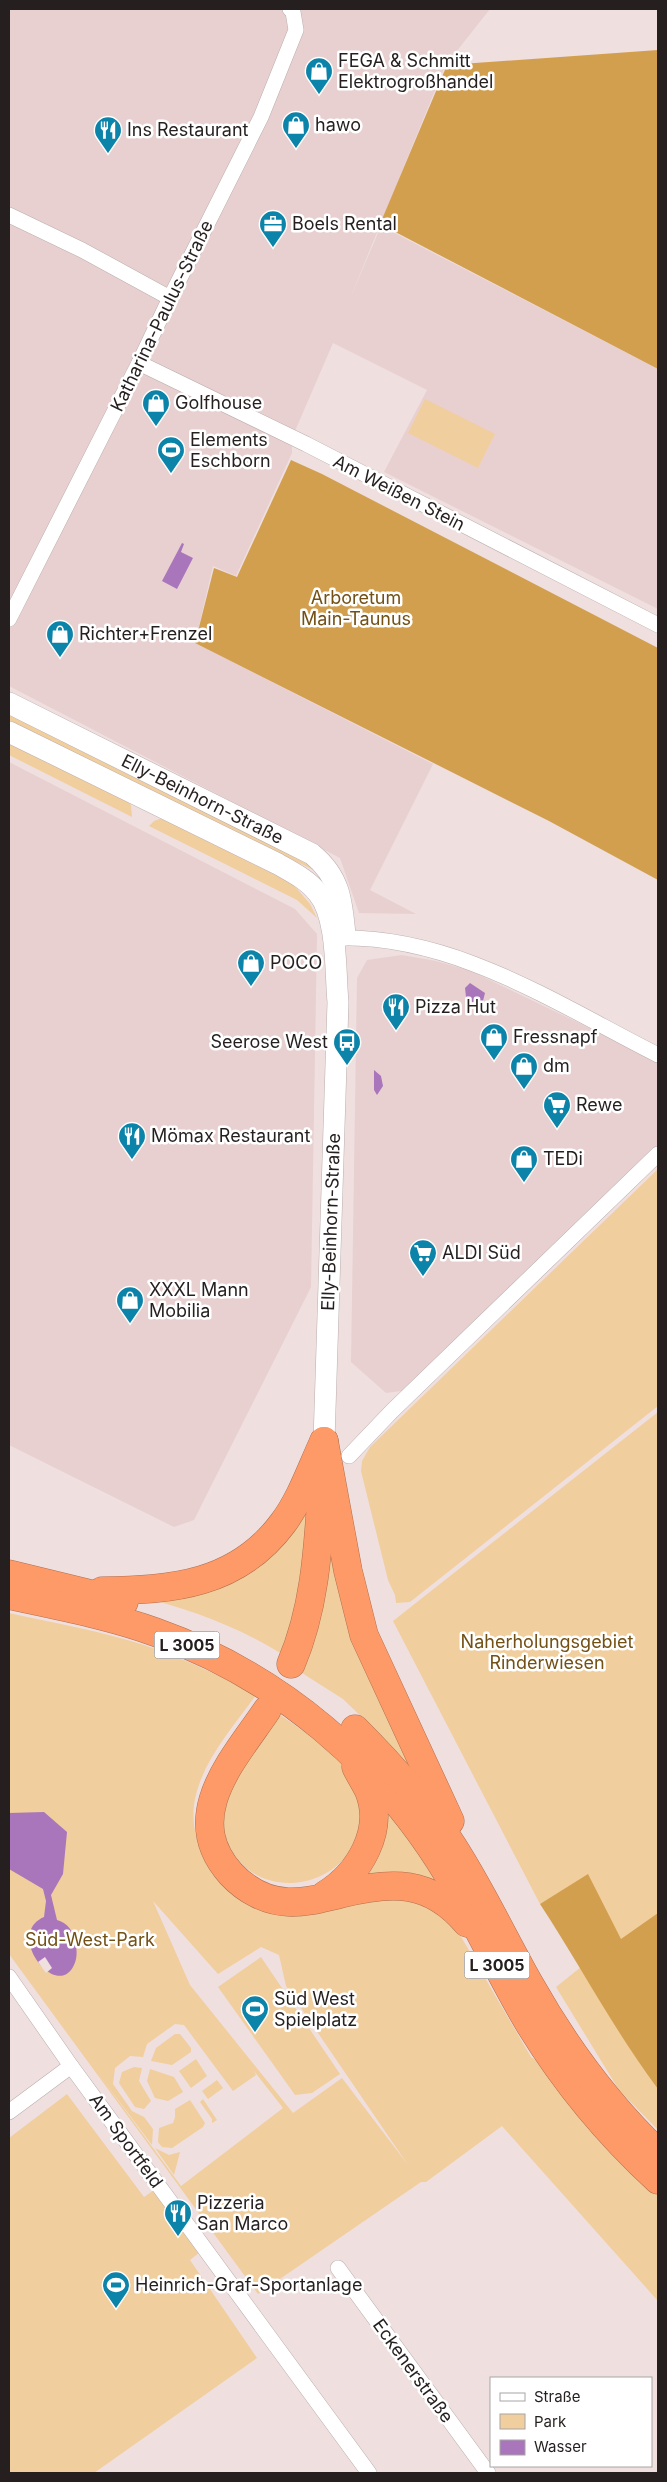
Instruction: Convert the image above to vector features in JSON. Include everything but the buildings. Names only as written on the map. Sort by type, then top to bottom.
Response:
[{"type":"highway","points":[[83,1592],[164,1589],[190,1584],[233,1566],[249,1556],[282,1524],[296,1503],[324,1442]]},
{"type":"highway","points":[[291,1664],[304,1628],[315,1575],[324,1442]]},
{"type":"highway","points":[[324,1442],[348,1571],[364,1635],[386,1686],[428,1772],[477,1887]]},
{"type":"highway","name":"L 3005","points":[[9,1574],[138,1606],[195,1627],[242,1650],[295,1682],[355,1729],[393,1767],[448,1838],[477,1887],[530,1986],[567,2045],[612,2104],[658,2153]]},
{"type":"highway","name":"L 3005","points":[[9,1595],[133,1624],[213,1656],[285,1698],[344,1744],[379,1781],[414,1823],[449,1876],[530,2026],[567,2080],[612,2134],[658,2180]]},
{"type":"highway","points":[[267,1710],[226,1768],[216,1788],[210,1820],[213,1842],[228,1871],[254,1892],[285,1902],[318,1899],[390,1885],[428,1892],[458,1913],[486,1945]]},
{"type":"highway","points":[[318,1899],[346,1879],[358,1866],[367,1847],[373,1826],[373,1808],[369,1792],[344,1744]]},
{"type":"street","name":"Katharina-Paulus-Straße","points":[[9,619],[139,363],[257,124],[296,30],[293,12],[290,9]]},
{"type":"street","points":[[9,215],[82,250],[170,298]]},
{"type":"street","name":"Am Weißen Stein","points":[[139,363],[306,444],[658,625]]},
{"type":"street","name":"Elly-Beinhorn-Straße","points":[[9,703],[312,854],[326,865],[338,889],[338,1002],[324,1442]]},
{"type":"street","name":"Elly-Beinhorn-Straße","points":[[9,732],[151,800],[295,874],[311,885],[324,901],[339,938]]},
{"type":"street","points":[[339,938],[365,938],[423,947],[471,961],[658,1055]]},
{"type":"street","points":[[349,1456],[392,1411],[658,1154]]},
{"type":"street","name":"Am Sportfeld","points":[[9,1977],[71,2066],[369,2473]]},
{"type":"street","points":[[9,2112],[71,2066]]},
{"type":"street","name":"Eckenerstraße","points":[[338,2268],[488,2473]]},
{"type":"shaded area","points":[[9,9],[490,9],[445,66],[349,301],[381,226],[658,369],[658,609],[384,472],[427,390],[333,343],[292,438],[292,453],[236,576],[213,566],[195,643],[433,764],[370,890],[416,914],[359,913],[340,858],[9,686]]},
{"type":"shaded area","points":[[9,762],[295,909],[317,934],[311,1287],[194,1520],[174,1527],[9,1445]]},
{"type":"shaded area","points":[[402,955],[436,961],[471,971],[658,1061],[658,1147],[410,1390],[386,1393],[351,1362],[357,978],[367,960]]},
{"type":"green space","points":[[658,50],[658,369],[380,224],[447,65]]},
{"type":"green space","points":[[425,399],[495,434],[478,468],[408,433]]},
{"type":"green space","name":"Arboretum Main-Taunus","points":[[291,460],[322,474],[658,648],[658,880],[549,821],[195,643],[214,568],[237,577]]},
{"type":"green space","points":[[9,708],[309,858],[318,872],[9,724]]},
{"type":"green space","points":[[9,741],[126,799],[131,805],[132,817],[9,755]]},
{"type":"green space","points":[[162,818],[292,883],[310,904],[317,918],[297,900],[149,826],[154,821]]},
{"type":"green space","points":[[658,1169],[658,1406],[410,1602],[396,1603],[395,1595],[388,1580],[361,1471],[362,1461],[370,1447]]},
{"type":"green space","name":"Naherholungsgebiet Rinderwiesen","points":[[658,1412],[658,2130],[619,2090],[556,1987],[581,1967],[547,1900],[540,1904],[393,1621]]},
{"type":"green space","points":[[313,1479],[302,1583],[282,1654],[248,1635],[211,1619],[136,1596],[198,1592]]},
{"type":"green space","points":[[331,1524],[429,1790],[373,1728],[343,1699],[302,1673],[307,1659]]},
{"type":"green space","name":"Süd-West-Park","points":[[9,1613],[94,1631],[144,1645],[187,1661],[257,1694],[216,1751],[204,1772],[196,1793],[193,1815],[197,1837],[210,1865],[239,1898],[385,1893],[428,1902],[456,1928],[531,2057],[544,2066],[658,2187],[658,2301],[502,2126],[426,2182],[421,2182],[258,2294],[9,1954]],"holes":[[[153,1901],[218,1974],[261,1947],[279,1955],[286,1986],[408,2165],[342,2078],[293,2113],[190,1985]],[[175,2024],[184,2025],[233,2091],[256,2075],[254,2071],[283,2108],[181,2186],[97,2072],[152,2145],[153,2129],[144,2117],[132,2111],[113,2084],[115,2068],[130,2056],[143,2057],[147,2044]]]},
{"type":"green space","points":[[279,1714],[316,1740],[341,1764],[348,1773],[357,1792],[360,1814],[357,1836],[353,1846],[335,1867],[322,1876],[291,1883],[275,1882],[260,1877],[247,1869],[232,1851],[226,1837],[223,1822],[228,1788],[240,1766]]},
{"type":"green space","points":[[374,1791],[461,1909],[371,1881],[361,1873]]},
{"type":"green space","points":[[588,1874],[621,1939],[658,1913],[658,2089],[612,2021],[540,1904]]},
{"type":"green space","points":[[261,1957],[340,2074],[312,2093],[295,2095],[218,1987]]},
{"type":"green space","points":[[175,2034],[180,2034],[191,2048],[191,2052],[172,2065],[151,2061],[156,2048]]},
{"type":"green space","points":[[196,2059],[207,2076],[191,2088],[179,2071]]},
{"type":"green space","points":[[134,2067],[142,2068],[139,2081],[151,2101],[144,2109],[135,2107],[119,2083],[122,2072]]},
{"type":"green space","points":[[150,2069],[174,2077],[183,2092],[168,2101],[155,2098],[147,2081]]},
{"type":"green space","points":[[217,2080],[223,2088],[208,2099],[202,2091]]},
{"type":"green space","name":"Heinrich-Graf-Sportanlage","points":[[67,2094],[144,2197],[154,2190],[200,2252],[190,2260],[257,2358],[94,2473],[9,2473],[9,2138]]},
{"type":"green space","points":[[203,2099],[217,2120],[212,2123],[212,2119],[200,2102]]},
{"type":"green space","points":[[190,2100],[205,2123],[203,2127],[172,2148],[162,2147],[158,2142],[159,2128],[173,2123],[175,2109]]},
{"type":"green space","points":[[155,2148],[169,2155],[180,2152],[174,2175]]},
{"type":"water","points":[[182,543],[184,544],[181,552],[193,558],[177,589],[162,581]]},
{"type":"water","points":[[470,983],[485,993],[483,1001],[472,1002],[466,997],[465,988]]},
{"type":"water","points":[[374,1070],[381,1076],[383,1086],[377,1095],[374,1090]]},
{"type":"water","points":[[44,1812],[67,1832],[63,1874],[51,1895],[57,1920],[66,1924],[74,1938],[76,1959],[74,1965],[66,1974],[57,1976],[46,1971],[38,1961],[31,1949],[29,1937],[33,1925],[44,1917],[46,1901],[43,1889],[9,1869],[9,1813]]},
{"type":"pier","points":[[45,1957],[52,1968],[46,1973],[38,1962]]},
{"type":"place","name":"FEGA & Schmitt Elektrogroßhandel","points":[[319,95]]},
{"type":"place","name":"hawo","points":[[296,149]]},
{"type":"place","name":"Ins Restaurant","points":[[108,154]]},
{"type":"place","name":"Boels Rental","points":[[273,248]]},
{"type":"place","name":"Golfhouse","points":[[156,427]]},
{"type":"place","name":"Elements Eschborn","points":[[171,474]]},
{"type":"place","name":"Richter+Frenzel","points":[[60,658]]},
{"type":"place","name":"POCO","points":[[251,987]]},
{"type":"place","name":"Pizza Hut","points":[[396,1031]]},
{"type":"place","name":"Fressnapf","points":[[494,1061]]},
{"type":"place","name":"Seerose West","points":[[347,1066]]},
{"type":"place","name":"dm","points":[[524,1090]]},
{"type":"place","name":"Rewe","points":[[557,1129]]},
{"type":"place","name":"Mömax Restaurant","points":[[132,1160]]},
{"type":"place","name":"TEDi","points":[[524,1183]]},
{"type":"place","name":"ALDI Süd","points":[[423,1277]]},
{"type":"place","name":"XXXL Mann Mobilia","points":[[130,1324]]},
{"type":"place","name":"Süd West Spielplatz","points":[[255,2033]]},
{"type":"place","name":"Pizzeria San Marco","points":[[178,2237]]},
{"type":"place","name":"Heinrich-Graf-Sportanlage","points":[[116,2309]]}]
